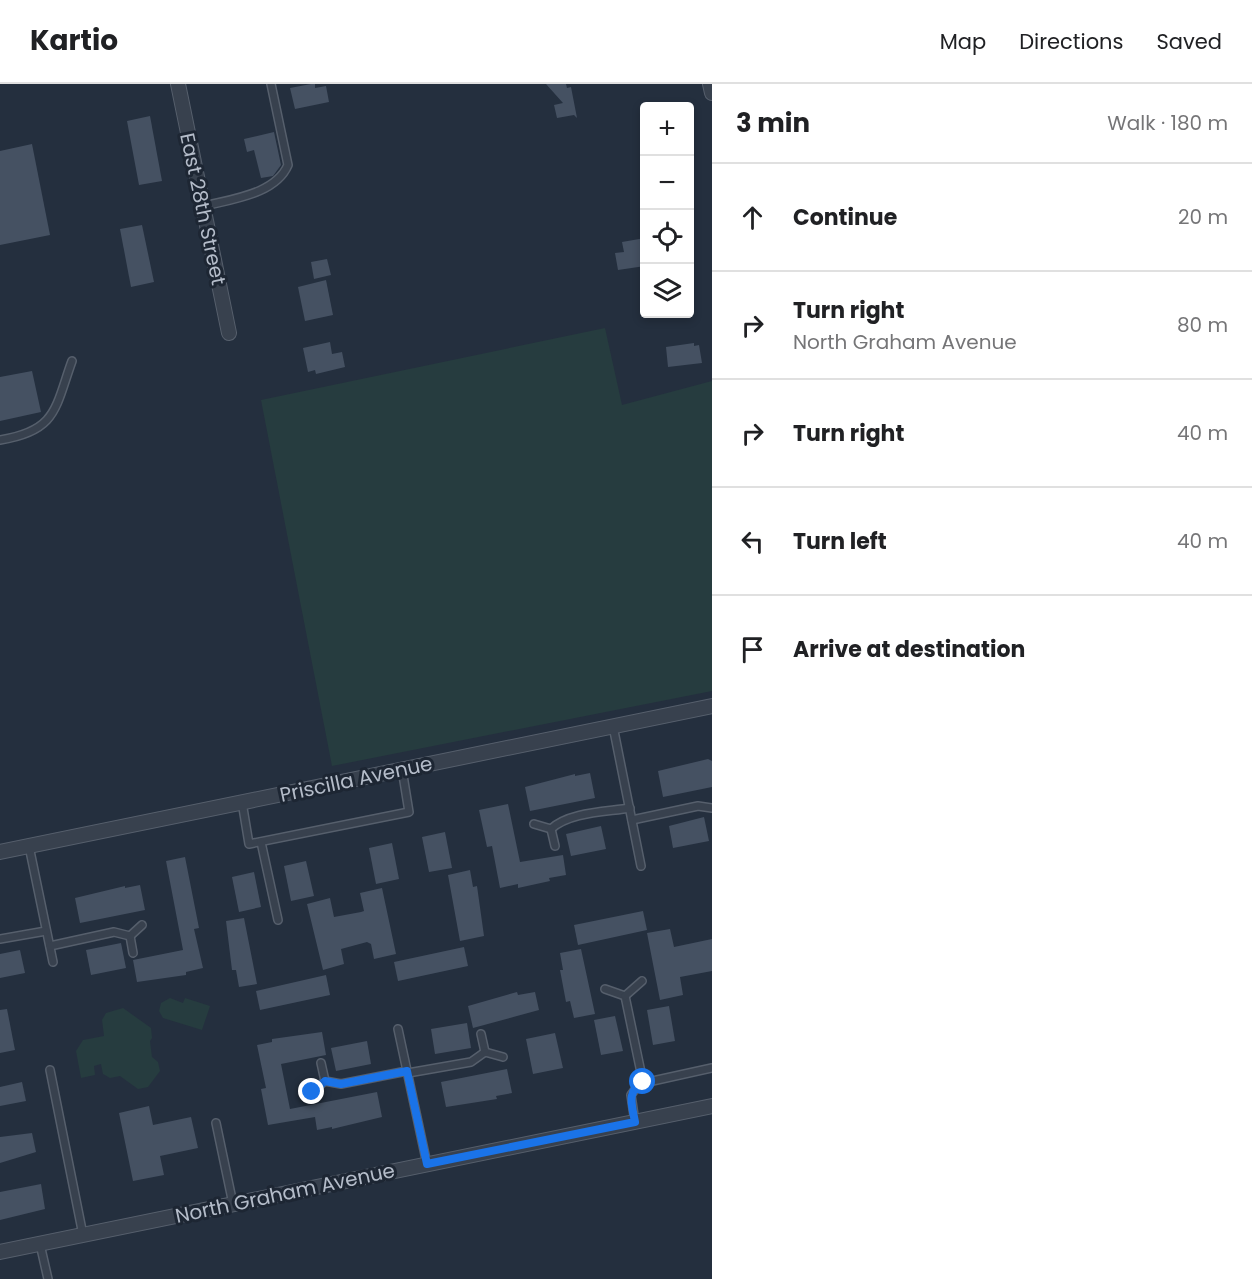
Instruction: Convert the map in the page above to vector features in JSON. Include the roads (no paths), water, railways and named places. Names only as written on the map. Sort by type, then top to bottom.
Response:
[{"type":"street","name":"East 28th Street","points":[[178,84],[201,207],[229,333]]},
{"type":"street","points":[[710,84],[712,93]]},
{"type":"street","name":"Priscilla Avenue","points":[[0,852],[712,706]]},
{"type":"street","name":"North Graham Avenue","points":[[0,1252],[712,1106]]},
{"type":"lane","points":[[201,207],[255,191],[284,176],[288,165],[271,84]]},
{"type":"lane","points":[[0,440],[23,436],[52,418],[72,361]]},
{"type":"lane","points":[[613,726],[641,866]]},
{"type":"lane","points":[[242,802],[249,844],[409,812],[402,769]]},
{"type":"lane","points":[[632,820],[698,806],[712,808]]},
{"type":"lane","points":[[551,829],[559,822],[630,808]]},
{"type":"lane","points":[[534,824],[551,829]]},
{"type":"lane","points":[[551,829],[555,846]]},
{"type":"lane","points":[[261,842],[278,920]]},
{"type":"lane","points":[[29,846],[53,962]]},
{"type":"lane","points":[[130,936],[142,926]]},
{"type":"lane","points":[[0,939],[46,931]]},
{"type":"lane","points":[[50,946],[114,932],[130,936]]},
{"type":"lane","points":[[130,936],[133,953]]},
{"type":"lane","points":[[625,996],[642,981]]},
{"type":"lane","points":[[605,989],[625,996]]},
{"type":"lane","points":[[625,996],[643,1082]]},
{"type":"lane","points":[[398,1029],[427,1164]]},
{"type":"lane","points":[[481,1034],[485,1052]]},
{"type":"lane","points":[[325,1081],[341,1084],[471,1062],[485,1052]]},
{"type":"lane","points":[[485,1052],[503,1057]]},
{"type":"lane","points":[[321,1063],[325,1081]]},
{"type":"lane","points":[[635,1122],[631,1095],[635,1087],[643,1082],[712,1068]]},
{"type":"lane","points":[[50,1070],[83,1235]]},
{"type":"lane","points":[[312,1092],[325,1081]]},
{"type":"lane","points":[[216,1123],[233,1204]]},
{"type":"lane","points":[[40,1244],[48,1279]]}]
